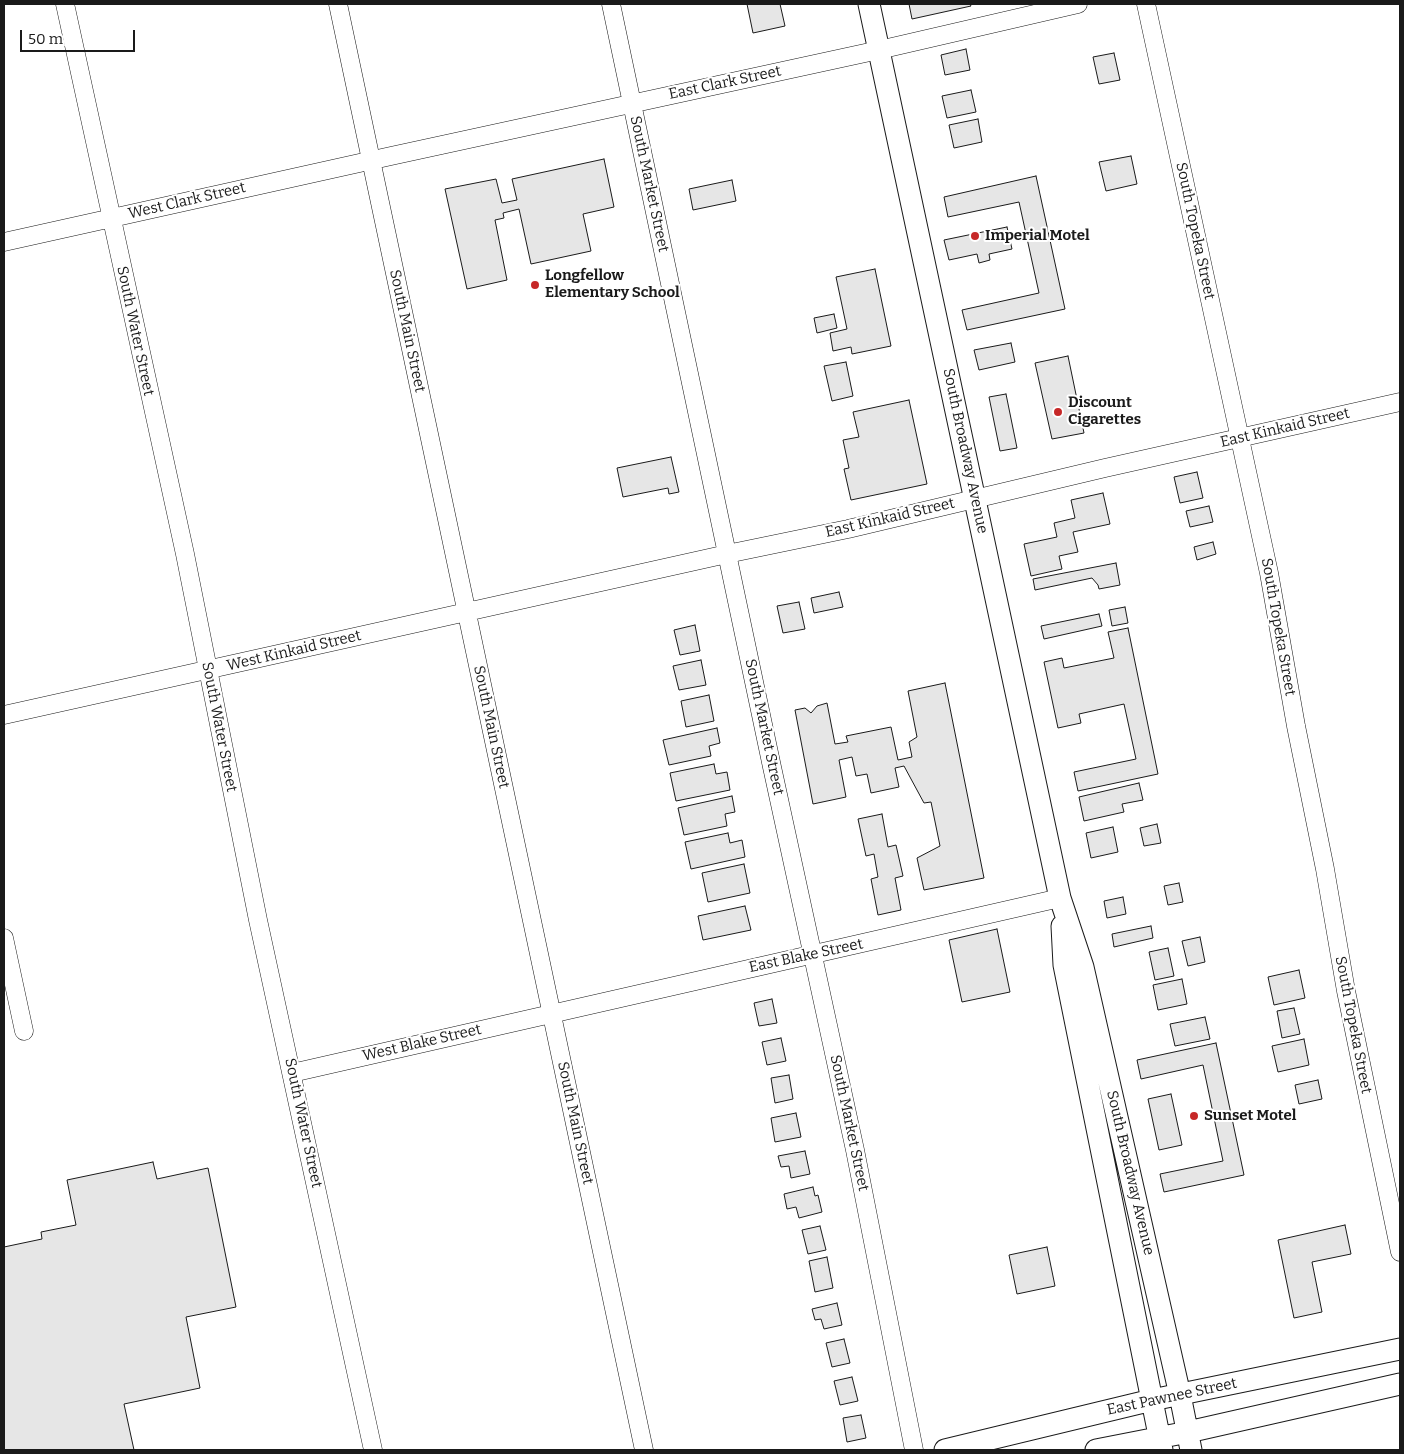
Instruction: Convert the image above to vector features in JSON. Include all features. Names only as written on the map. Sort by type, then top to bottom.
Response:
[{"type":"main road","name":"South Broadway Avenue","points":[[869,4],[1060,898],[1083,967],[1189,1441]]},
{"type":"main road","name":"South Broadway Avenue","points":[[1060,898],[1064,965],[1161,1444]]},
{"type":"main road","name":"East Pawnee Street","points":[[945,1450],[1152,1400],[1400,1349]]},
{"type":"main road","points":[[1096,1450],[1189,1441],[1400,1384]]},
{"type":"street","name":"South Water Street","points":[[65,4],[110,218],[185,554],[258,920],[373,1450]]},
{"type":"street","name":"South Main Street","points":[[338,4],[644,1450]]},
{"type":"street","name":"South Market Street","points":[[611,4],[855,1150],[914,1450]]},
{"type":"street","name":"East Clark Street","points":[[371,160],[879,50],[1078,4]]},
{"type":"street","name":"South Topeka Street","points":[[1146,4],[1269,573],[1346,991],[1400,1252]]},
{"type":"street","name":"West Clark Street","points":[[4,242],[371,160]]},
{"type":"street","name":"East Kinkaid Street","points":[[467,612],[848,529],[975,498],[1400,402]]},
{"type":"street","name":"West Kinkaid Street","points":[[4,715],[467,612]]},
{"type":"street","name":"East Blake Street","points":[[552,1013],[1060,898]]},
{"type":"street","points":[[4,938],[24,1031]]},
{"type":"street","name":"West Blake Street","points":[[292,1073],[552,1013]]},
{"type":"building","points":[[747,4],[780,4],[785,26],[753,33]]},
{"type":"building","points":[[909,4],[970,4],[971,6],[912,19]]},
{"type":"building","points":[[966,49],[970,70],[945,75],[941,55]]},
{"type":"building","points":[[1114,53],[1120,80],[1099,84],[1093,57]]},
{"type":"building","points":[[971,90],[976,112],[947,118],[942,96]]},
{"type":"building","points":[[978,119],[982,142],[954,148],[949,125]]},
{"type":"building","points":[[1131,156],[1137,184],[1106,191],[1099,162]]},
{"type":"building","points":[[604,159],[614,207],[583,214],[591,251],[531,264],[519,209],[503,213],[504,218],[495,220],[507,280],[467,289],[445,189],[496,179],[502,203],[517,200],[512,179]]},
{"type":"building","points":[[1036,176],[1065,309],[967,330],[962,310],[1039,293],[1019,202],[948,217],[944,197]]},
{"type":"building","points":[[732,180],[736,201],[693,210],[689,189]]},
{"type":"building","points":[[1007,227],[1012,249],[989,254],[990,260],[979,263],[977,254],[949,260],[944,240]]},
{"type":"building","points":[[875,269],[891,346],[852,354],[851,347],[833,351],[830,333],[847,329],[836,277]]},
{"type":"building","points":[[834,314],[837,328],[817,333],[814,318]]},
{"type":"building","points":[[1011,343],[1015,362],[979,370],[974,350]]},
{"type":"building","points":[[1068,356],[1084,433],[1052,439],[1035,363]]},
{"type":"building","points":[[846,362],[853,396],[832,401],[824,366]]},
{"type":"building","points":[[1006,394],[1017,448],[1000,451],[989,397]]},
{"type":"building","points":[[909,400],[927,484],[851,500],[844,469],[849,468],[843,440],[859,437],[853,412]]},
{"type":"building","points":[[671,457],[679,492],[669,494],[668,488],[623,497],[617,468]]},
{"type":"building","points":[[1197,472],[1203,498],[1180,503],[1174,477]]},
{"type":"building","points":[[1103,493],[1110,524],[1073,532],[1078,552],[1059,556],[1062,569],[1031,576],[1024,544],[1057,537],[1054,523],[1075,518],[1071,500]]},
{"type":"building","points":[[1209,506],[1213,522],[1190,527],[1186,511]]},
{"type":"building","points":[[1213,542],[1216,554],[1197,560],[1194,547]]},
{"type":"building","points":[[1116,563],[1120,585],[1099,589],[1092,578],[1035,590],[1033,579]]},
{"type":"building","points":[[839,592],[843,607],[814,613],[811,598]]},
{"type":"building","points":[[799,602],[805,629],[783,633],[777,606]]},
{"type":"building","points":[[1125,607],[1128,623],[1112,626],[1109,610]]},
{"type":"building","points":[[1099,614],[1102,626],[1044,639],[1041,626]]},
{"type":"building","points":[[695,625],[700,651],[680,655],[674,630]]},
{"type":"building","points":[[1128,628],[1158,774],[1078,791],[1074,772],[1136,759],[1124,704],[1079,714],[1081,723],[1058,728],[1044,662],[1062,658],[1064,668],[1114,658],[1108,632]]},
{"type":"building","points":[[701,660],[706,685],[679,690],[673,666]]},
{"type":"building","points":[[945,683],[984,878],[924,890],[917,858],[940,846],[931,802],[924,803],[904,766],[895,768],[899,787],[871,793],[867,774],[856,776],[852,757],[839,760],[846,797],[813,804],[795,710],[805,708],[811,713],[817,706],[827,703],[835,744],[848,742],[846,736],[891,727],[898,760],[912,757],[909,742],[917,737],[908,691]]},
{"type":"building","points":[[709,695],[714,721],[686,727],[681,701]]},
{"type":"building","points":[[717,728],[720,743],[709,746],[711,756],[669,765],[663,740]]},
{"type":"building","points":[[714,764],[716,774],[727,772],[730,790],[676,801],[670,773]]},
{"type":"building","points":[[1139,783],[1143,800],[1122,804],[1124,812],[1084,821],[1079,797]]},
{"type":"building","points":[[732,796],[735,812],[725,814],[727,826],[684,835],[678,808]]},
{"type":"building","points":[[882,814],[888,847],[896,845],[903,876],[895,878],[901,910],[878,915],[871,879],[878,877],[874,854],[866,856],[858,819]]},
{"type":"building","points":[[1157,824],[1161,843],[1144,846],[1140,828]]},
{"type":"building","points":[[1113,827],[1118,852],[1091,858],[1086,833]]},
{"type":"building","points":[[728,833],[730,843],[742,840],[745,857],[691,869],[685,842]]},
{"type":"building","points":[[744,864],[750,893],[708,902],[702,873]]},
{"type":"building","points":[[1179,883],[1183,902],[1168,905],[1164,886]]},
{"type":"building","points":[[1123,897],[1126,914],[1107,918],[1104,901]]},
{"type":"building","points":[[745,906],[751,930],[703,940],[698,916]]},
{"type":"building","points":[[1151,926],[1153,938],[1114,947],[1112,934]]},
{"type":"building","points":[[997,929],[1010,992],[962,1002],[949,940]]},
{"type":"building","points":[[1200,937],[1205,962],[1188,966],[1182,941]]},
{"type":"building","points":[[1168,948],[1174,976],[1155,980],[1149,952]]},
{"type":"building","points":[[1299,970],[1305,998],[1274,1005],[1268,977]]},
{"type":"building","points":[[1182,979],[1187,1004],[1158,1010],[1153,985]]},
{"type":"building","points":[[772,999],[777,1023],[759,1026],[754,1003]]},
{"type":"building","points":[[1294,1008],[1300,1034],[1282,1038],[1277,1011]]},
{"type":"building","points":[[1205,1017],[1210,1039],[1175,1046],[1170,1024]]},
{"type":"building","points":[[781,1038],[786,1061],[767,1065],[762,1042]]},
{"type":"building","points":[[1304,1039],[1309,1065],[1278,1072],[1272,1046]]},
{"type":"building","points":[[1216,1043],[1244,1175],[1164,1192],[1160,1174],[1223,1161],[1203,1065],[1141,1079],[1137,1060]]},
{"type":"building","points":[[789,1075],[793,1099],[775,1103],[771,1078]]},
{"type":"building","points":[[1318,1080],[1322,1099],[1299,1104],[1295,1085]]},
{"type":"building","points":[[1171,1094],[1182,1145],[1159,1150],[1148,1099]]},
{"type":"building","points":[[796,1113],[801,1137],[775,1142],[771,1118]]},
{"type":"building","points":[[805,1151],[810,1174],[791,1178],[789,1166],[781,1167],[778,1156]]},
{"type":"building","points":[[153,1162],[157,1179],[208,1168],[236,1307],[186,1317],[200,1388],[124,1404],[134,1450],[4,1450],[4,1247],[42,1239],[41,1232],[76,1225],[67,1180]]},
{"type":"building","points":[[813,1187],[815,1196],[818,1195],[822,1212],[799,1218],[796,1207],[787,1209],[784,1194]]},
{"type":"building","points":[[1345,1225],[1351,1254],[1312,1262],[1322,1312],[1294,1318],[1278,1240]]},
{"type":"building","points":[[820,1226],[826,1250],[808,1254],[802,1230]]},
{"type":"building","points":[[1047,1247],[1055,1286],[1017,1294],[1009,1255]]},
{"type":"building","points":[[827,1257],[833,1288],[815,1292],[809,1261]]},
{"type":"building","points":[[837,1303],[842,1325],[824,1329],[821,1319],[815,1320],[812,1309]]},
{"type":"building","points":[[844,1339],[850,1363],[832,1367],[826,1343]]},
{"type":"building","points":[[852,1377],[858,1401],[840,1405],[834,1381]]},
{"type":"building","points":[[861,1415],[866,1438],[847,1442],[843,1418]]},
{"type":"place","name":"Imperial Motel","points":[[975,236]]},
{"type":"place","name":"Longfellow Elementary School","points":[[535,285]]},
{"type":"place","name":"Discount Cigarettes","points":[[1058,412]]},
{"type":"place","name":"Sunset Motel","points":[[1194,1116]]}]
